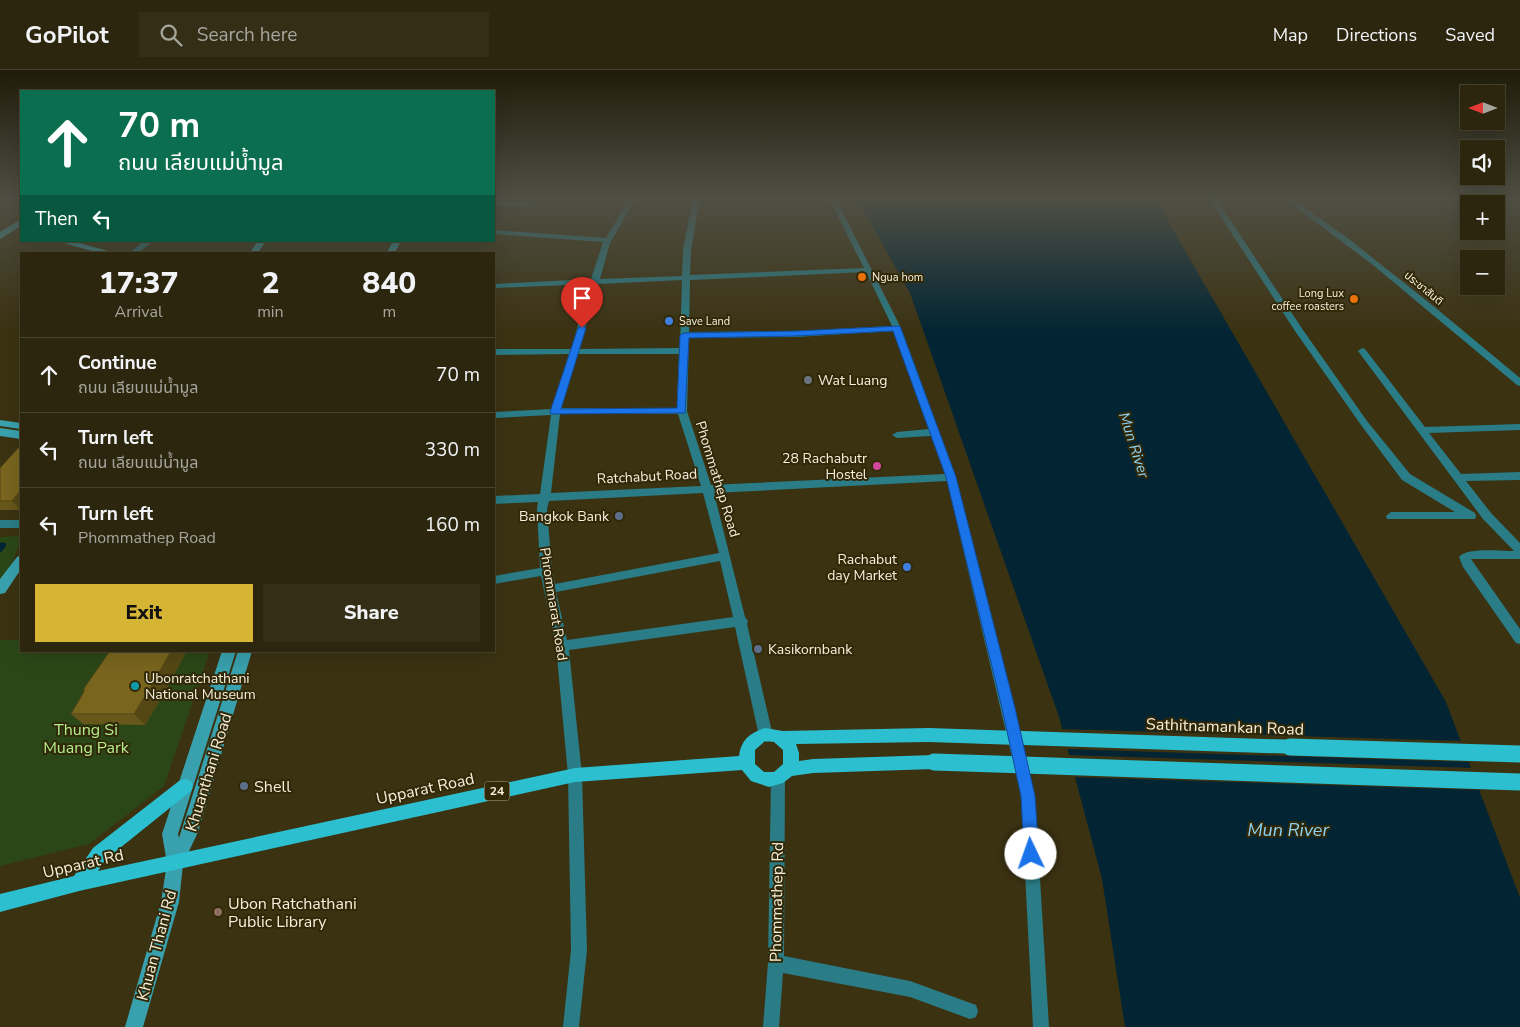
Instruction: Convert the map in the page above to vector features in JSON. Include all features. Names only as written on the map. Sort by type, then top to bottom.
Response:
[{"type":"main road","name":"Sathitnamankan Road","points":[[773,737],[930,735],[1520,754]]},
{"type":"main road","points":[[783,774],[793,757],[791,750],[773,737],[754,740],[749,745],[745,757],[746,763],[749,769],[759,777],[771,779],[814,766],[934,762],[1520,782]]},
{"type":"main road","name":"Upparat Road","points":[[175,863],[575,775],[722,762],[746,763]]},
{"type":"main road","points":[[79,883],[99,854],[185,786]]},
{"type":"main road","name":"Upparat Rd","points":[[0,903],[79,883],[175,863]]},
{"type":"street","points":[[135,252],[148,242]]},
{"type":"street","name":"Phrommarat Road","points":[[571,1027],[579,950],[575,775],[562,646],[546,571],[542,508],[555,412],[607,242]]},
{"type":"street","name":"Phommathep Road","points":[[689,242],[682,411],[708,488],[773,737]]},
{"type":"street","points":[[854,242],[897,328],[951,477],[1008,708],[1028,796],[1041,1027]]},
{"type":"street","points":[[1240,242],[1299,331],[1364,423],[1406,477],[1470,516]]},
{"type":"street","name":"ประชาสันติ","points":[[1349,242],[1520,383]]},
{"type":"street","points":[[80,243],[108,252]]},
{"type":"street","points":[[495,286],[869,270]]},
{"type":"street","points":[[684,335],[796,334],[897,328]]},
{"type":"street","points":[[1362,350],[1487,516],[1520,550]]},
{"type":"street","points":[[495,352],[683,352]]},
{"type":"street","points":[[495,415],[555,412],[682,411]]},
{"type":"street","points":[[0,423],[20,426]]},
{"type":"street","points":[[1421,430],[1520,427]]},
{"type":"street","points":[[0,432],[20,435]]},
{"type":"street","points":[[897,435],[935,432]]},
{"type":"street","points":[[1458,478],[1520,476]]},
{"type":"street","name":"Ratchabut Road","points":[[495,500],[951,477]]},
{"type":"street","points":[[1391,516],[1487,516]]},
{"type":"street","points":[[0,524],[20,524]]},
{"type":"street","points":[[1520,555],[1468,555],[1465,557],[1467,564],[1520,639]]},
{"type":"street","points":[[550,589],[725,556]]},
{"type":"street","points":[[0,589],[20,561]]},
{"type":"street","points":[[495,580],[546,571]]},
{"type":"street","points":[[562,646],[742,621]]},
{"type":"street","points":[[175,863],[170,834],[229,652]]},
{"type":"street","name":"Khuanthani Road","points":[[175,863],[190,832],[245,652]]},
{"type":"street","name":"Phommathep Rd","points":[[771,1027],[776,964],[783,774]]},
{"type":"street","name":"Khuan Thani Rd","points":[[134,1027],[170,902],[175,863]]},
{"type":"street","points":[[776,964],[910,989],[970,1011]]},
{"type":"green space","points":[[18,536],[20,542],[0,596],[0,537]]},
{"type":"green space","name":"Thung Si Muang Park","points":[[0,640],[20,640],[20,652],[210,652],[164,786],[89,844],[0,866]]},
{"type":"water","name":"Mun River","points":[[881,242],[1180,242],[1446,702],[1520,898],[1520,1027],[1125,1027],[1102,879],[1059,717],[910,293]]},
{"type":"pier","points":[[1059,729],[1463,741],[1470,762],[1065,749]]},
{"type":"pier","points":[[1066,755],[1473,768],[1481,790],[1072,777]]},
{"type":"building","points":[[20,446],[20,491],[12,501],[0,501],[0,468]]},
{"type":"building","points":[[109,652],[170,652],[134,714],[71,714],[85,690],[83,690]]},
{"type":"waterway","points":[[0,545],[4,545],[0,550]]},
{"type":"place","name":"Ngua hom","points":[[862,277]]},
{"type":"place","name":"Long Lux coffee roasters","points":[[1354,299]]},
{"type":"place","name":"Save Land","points":[[669,321]]},
{"type":"place","name":"Wat Luang","points":[[808,380]]},
{"type":"place","name":"28 Rachabutr Hostel","points":[[877,466]]},
{"type":"place","name":"Bangkok Bank","points":[[619,516]]},
{"type":"place","name":"Rachabut day Market","points":[[907,567]]},
{"type":"place","name":"Kasikornbank","points":[[758,649]]},
{"type":"place","name":"Ubonratchathani National Museum","points":[[135,686]]},
{"type":"place","name":"Shell","points":[[244,786]]},
{"type":"place","name":"Ubon Ratchathani Public Library","points":[[218,912]]},
{"type":"route","points":[[582,328],[555,412],[682,411],[684,335],[796,334],[897,328],[951,477],[1028,796],[1031,854]]}]
